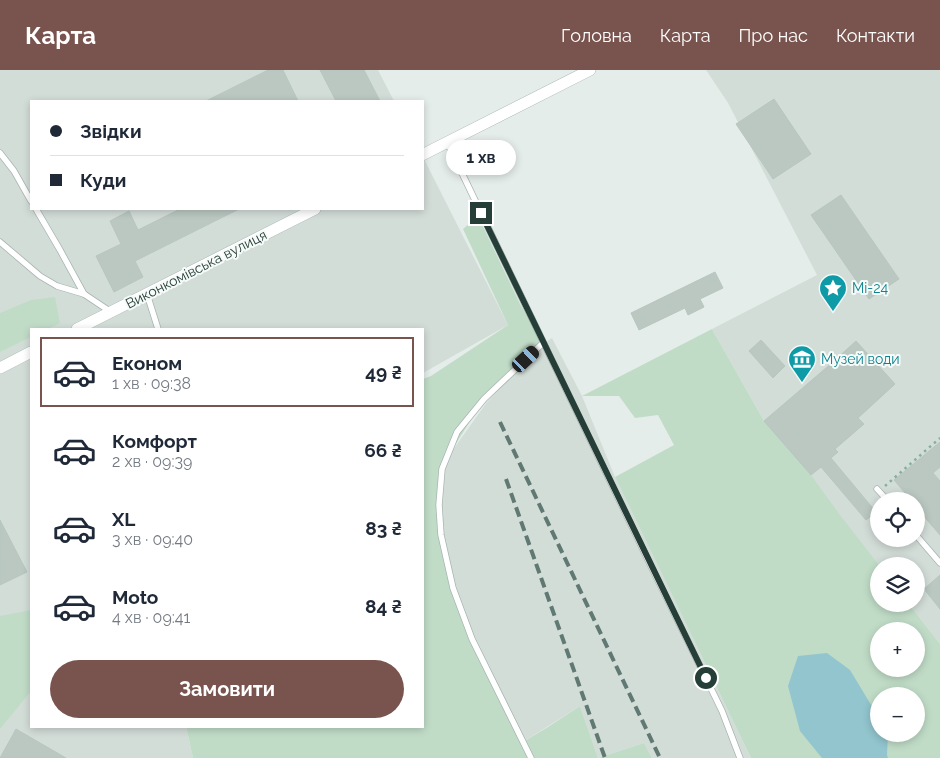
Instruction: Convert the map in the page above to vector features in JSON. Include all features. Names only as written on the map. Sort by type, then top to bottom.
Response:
[{"type":"street","points":[[424,153],[590,70]]},
{"type":"street","name":"Виконкомівська вулиця","points":[[79,328],[313,210]]},
{"type":"street","points":[[0,368],[30,353]]},
{"type":"lane","points":[[447,142],[722,711],[740,758]]},
{"type":"lane","points":[[0,153],[14,171],[30,199]]},
{"type":"lane","points":[[37,210],[84,294]]},
{"type":"lane","points":[[0,242],[40,276],[57,286],[84,294],[110,312]]},
{"type":"lane","points":[[147,294],[158,328]]},
{"type":"lane","points":[[531,758],[472,640],[456,597],[441,535],[439,505],[442,469],[457,432],[484,399],[544,343]]},
{"type":"lane","points":[[925,546],[940,563]]},
{"type":"path","points":[[878,490],[940,438]]},
{"type":"shaded area","points":[[0,70],[378,70],[393,100],[30,100],[30,210],[424,210],[424,159],[508,325],[424,372],[424,328],[30,328],[30,728],[186,728],[193,758],[0,758]]},
{"type":"shaded area","points":[[706,70],[940,70],[940,644],[925,622],[915,612],[925,612],[925,557],[873,557],[764,421],[712,329],[817,275],[728,103]]},
{"type":"shaded area","points":[[552,338],[582,396],[615,477],[751,758],[652,758],[644,743],[598,758],[580,706],[523,742],[466,624],[447,562],[439,505],[447,458],[487,402],[540,346]]},
{"type":"green space","points":[[478,216],[520,304],[543,343],[484,399],[447,458],[440,498],[447,562],[466,624],[523,742],[580,706],[598,758],[193,758],[186,728],[424,728],[424,379],[431,376],[508,325],[463,229]]},
{"type":"green space","points":[[55,297],[60,323],[50,328],[30,328],[30,337],[0,352],[0,313],[31,300]]},
{"type":"green space","points":[[712,329],[764,421],[811,475],[873,557],[870,557],[870,612],[915,612],[923,622],[870,622],[870,677],[925,677],[925,625],[940,644],[940,758],[751,758],[615,477],[674,445],[658,415],[635,418],[619,396],[582,396]]},
{"type":"green space","points":[[30,610],[30,692],[0,729],[0,616]]},
{"type":"green space","points":[[644,743],[652,758],[598,758]]},
{"type":"water","points":[[827,653],[850,670],[870,703],[870,742],[888,742],[888,758],[822,758],[800,731],[788,686],[798,656]]},
{"type":"building","points":[[268,70],[283,70],[298,100],[208,100]]},
{"type":"building","points":[[320,70],[364,70],[379,100],[335,100]]},
{"type":"building","points":[[774,99],[811,154],[773,179],[736,124]]},
{"type":"building","points":[[841,195],[899,279],[869,299],[811,215]]},
{"type":"building","points":[[178,210],[237,210],[135,261],[143,277],[114,292],[96,256],[121,244],[110,221],[129,211],[138,230]]},
{"type":"building","points":[[715,272],[723,288],[700,299],[704,307],[688,315],[685,308],[639,330],[631,313]]},
{"type":"building","points":[[761,340],[785,366],[773,378],[749,351]]},
{"type":"building","points":[[856,341],[895,384],[858,418],[864,424],[835,449],[838,452],[831,458],[870,505],[870,517],[866,520],[821,467],[811,475],[764,421]]},
{"type":"building","points":[[940,442],[940,467],[933,473],[940,481],[940,535],[925,518],[925,492],[904,492],[894,480]]},
{"type":"building","points":[[0,520],[27,572],[0,585]]},
{"type":"building","points":[[940,575],[940,609],[925,590]]},
{"type":"building","points":[[16,729],[66,758],[0,758]]},
{"type":"railway","points":[[500,422],[660,758]]},
{"type":"railway","points":[[506,479],[605,758]]},
{"type":"place","name":"Мі-24","points":[[833,312]]},
{"type":"place","name":"Музей води","points":[[802,383]]},
{"type":"route","points":[[481,213],[706,678]]}]
